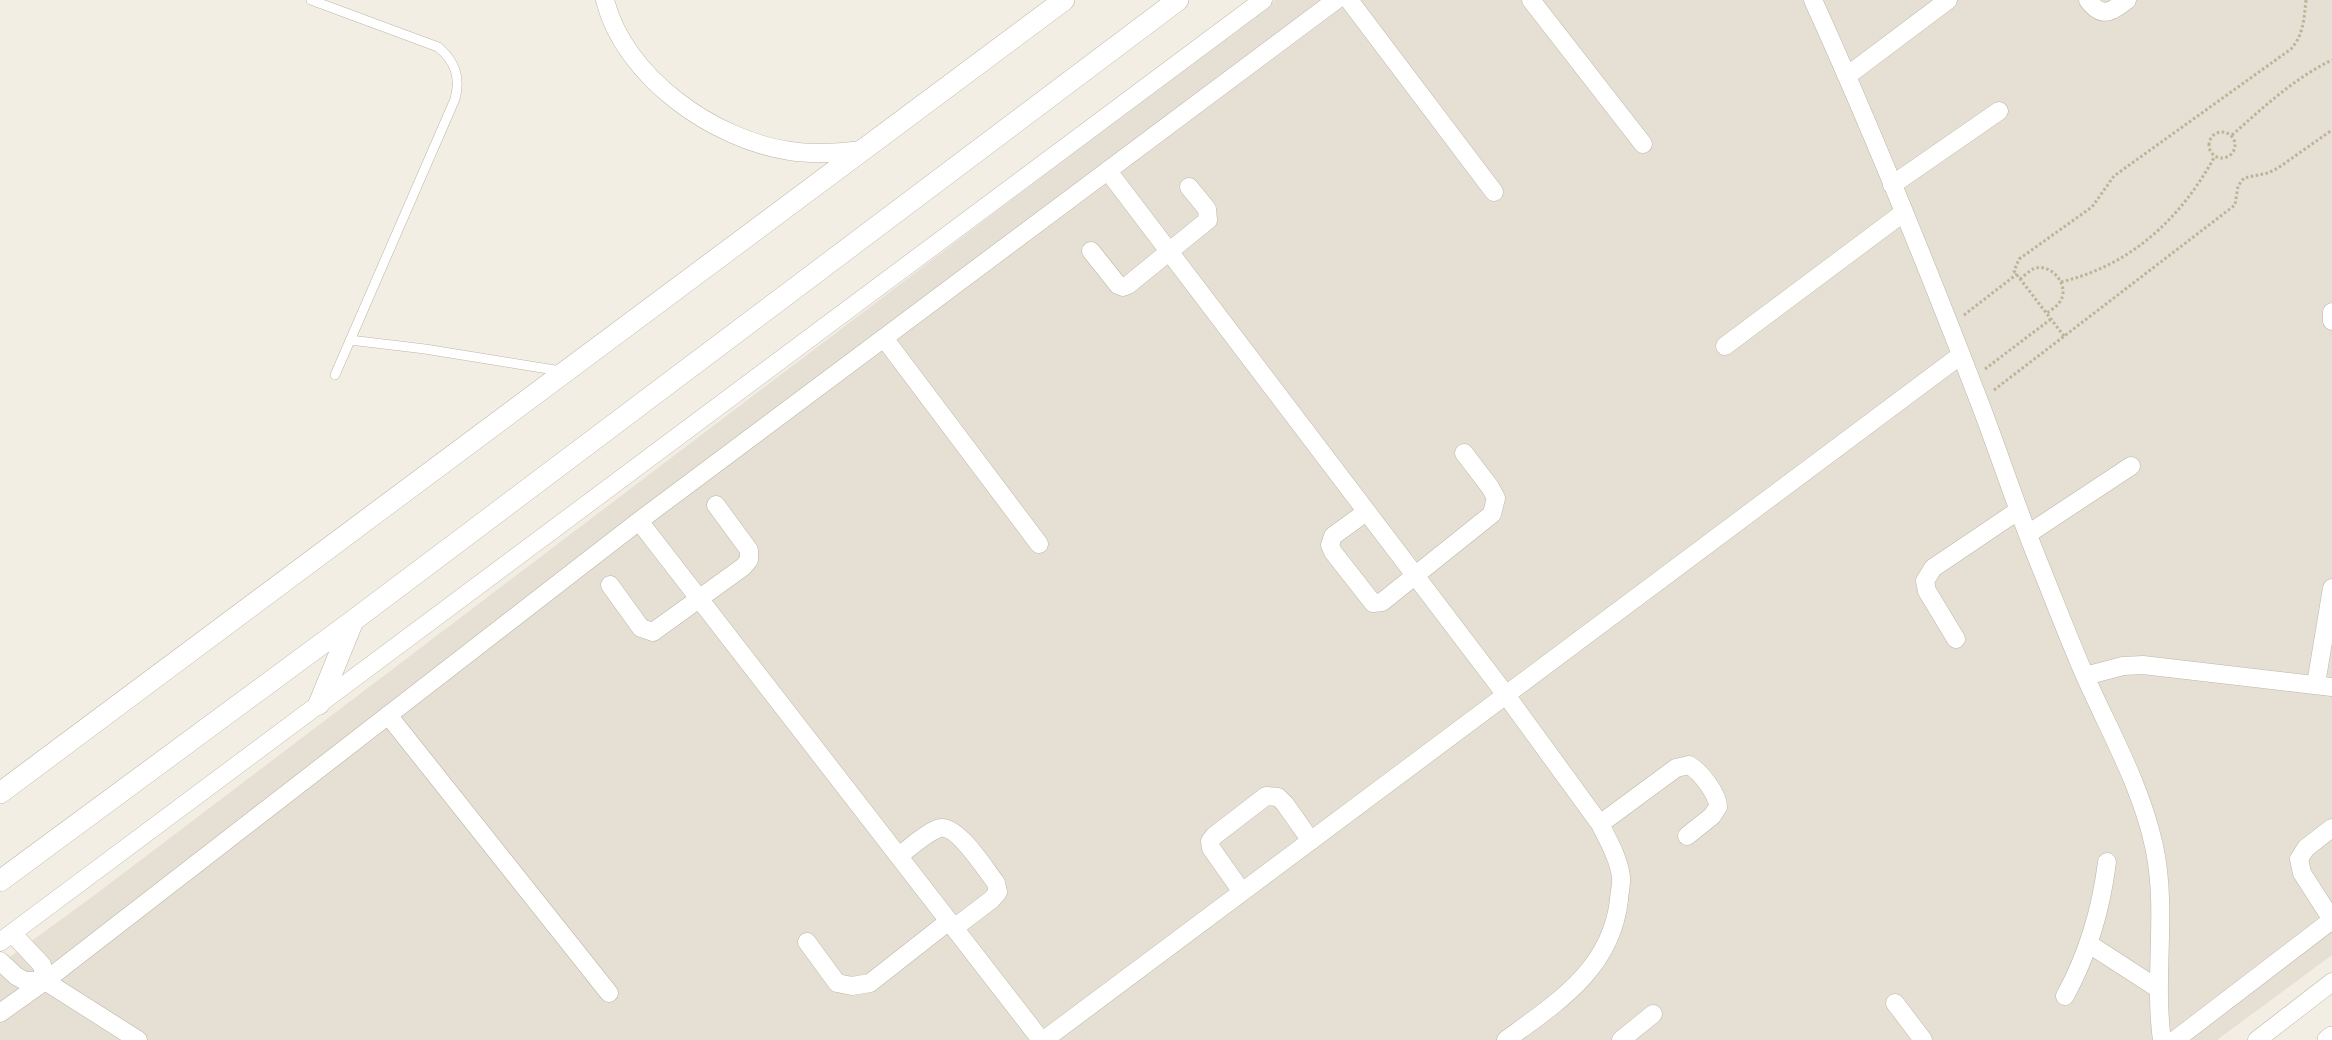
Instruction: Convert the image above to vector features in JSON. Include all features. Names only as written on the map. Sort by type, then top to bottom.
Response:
[{"type":"street","points":[[604,0],[620,38],[642,68],[662,88],[705,120],[755,142],[790,151],[826,153],[862,150]]},
{"type":"street","points":[[0,793],[1064,0]]},
{"type":"street","points":[[0,880],[354,620],[1178,0]]},
{"type":"street","points":[[45,981],[42,964],[6,938],[1262,0]]},
{"type":"street","points":[[0,1014],[640,521],[1336,0]]},
{"type":"street","points":[[1349,0],[1494,192]]},
{"type":"street","points":[[1531,0],[1643,144]]},
{"type":"street","points":[[1813,0],[1847,76],[1971,380],[2028,534],[2085,676],[2135,784],[2147,816],[2155,848],[2160,890],[2158,988],[2162,1040]]},
{"type":"street","points":[[1847,76],[1948,0]]},
{"type":"street","points":[[2088,0],[2094,8],[2107,12],[2114,10],[2127,0]]},
{"type":"street","points":[[1892,185],[1999,111]]},
{"type":"street","points":[[1108,171],[1506,695],[1600,824],[1611,845],[1621,878],[1616,922],[1597,963],[1526,1034],[1506,1040]]},
{"type":"street","points":[[1091,251],[1118,285],[1123,287],[1128,285],[1208,220],[1207,208],[1189,187]]},
{"type":"street","points":[[1725,346],[1903,213]]},
{"type":"street","points":[[2332,312],[2332,321]]},
{"type":"street","points":[[884,338],[1039,544]]},
{"type":"street","points":[[640,521],[1042,1040],[1961,356]]},
{"type":"street","points":[[1366,512],[1333,536],[1330,545],[1333,552],[1366,597],[1373,603],[1382,602],[1492,514],[1496,498],[1464,453]]},
{"type":"street","points":[[2028,534],[2131,466]]},
{"type":"street","points":[[610,585],[641,628],[649,632],[658,630],[700,599],[746,564],[750,555],[750,550],[716,505]]},
{"type":"street","points":[[1956,638],[1927,591],[1925,586],[1927,576],[1933,568],[2019,510]]},
{"type":"street","points":[[2085,676],[2123,666],[2143,665],[2324,686],[2332,588]]},
{"type":"street","points":[[319,704],[354,620]]},
{"type":"street","points":[[388,715],[609,993]]},
{"type":"street","points":[[1600,824],[1676,768],[1689,765],[1697,770],[1716,797],[1718,807],[1712,816],[1687,836]]},
{"type":"street","points":[[1242,892],[1211,848],[1210,841],[1266,796],[1278,797],[1311,841]]},
{"type":"street","points":[[807,942],[837,983],[852,986],[870,983],[991,900],[998,892],[996,883],[956,833],[947,827],[938,828],[898,856]]},
{"type":"street","points":[[2175,1040],[2332,920],[2302,872],[2299,859],[2306,848],[2332,828]]},
{"type":"street","points":[[2065,996],[2089,944],[2101,904],[2107,862]]},
{"type":"street","points":[[2089,944],[2158,988]]},
{"type":"street","points":[[0,961],[25,981],[45,981],[138,1040]]},
{"type":"street","points":[[2257,1040],[2332,982]]},
{"type":"street","points":[[1895,1003],[1923,1040]]},
{"type":"street","points":[[1621,1040],[1653,1014]]},
{"type":"street","points":[[2328,1040],[2332,1037]]},
{"type":"lane","points":[[311,0],[438,47],[452,62],[458,80],[456,98],[335,375]]},
{"type":"lane","points":[[350,340],[425,349],[564,372]]},
{"type":"path","points":[[2064,336],[2014,271],[2019,260],[2092,207],[2114,176],[2291,49],[2302,31],[2306,0]]},
{"type":"path","points":[[2232,135],[2284,89],[2312,70],[2332,60]]},
{"type":"path","points":[[1979,400],[2235,205],[2238,186],[2244,178],[2268,173],[2278,168],[2332,130]]},
{"type":"path","points":[[2218,132],[2228,132],[2232,135],[2235,140],[2234,150],[2226,157],[2216,156],[2209,149],[2210,139],[2218,132]]},
{"type":"path","points":[[2061,282],[2082,277],[2102,268],[2155,234],[2185,204],[2216,156]]},
{"type":"path","points":[[2020,279],[2034,269],[2040,268],[2052,272],[2061,282],[2063,288],[2060,302],[2047,313]]},
{"type":"path","points":[[1949,326],[2017,274]]},
{"type":"path","points":[[1971,380],[2051,318]]},
{"type":"shaded area","points":[[1275,0],[2332,0],[2332,955],[2217,1040],[0,1040],[0,964],[96,894]]}]
